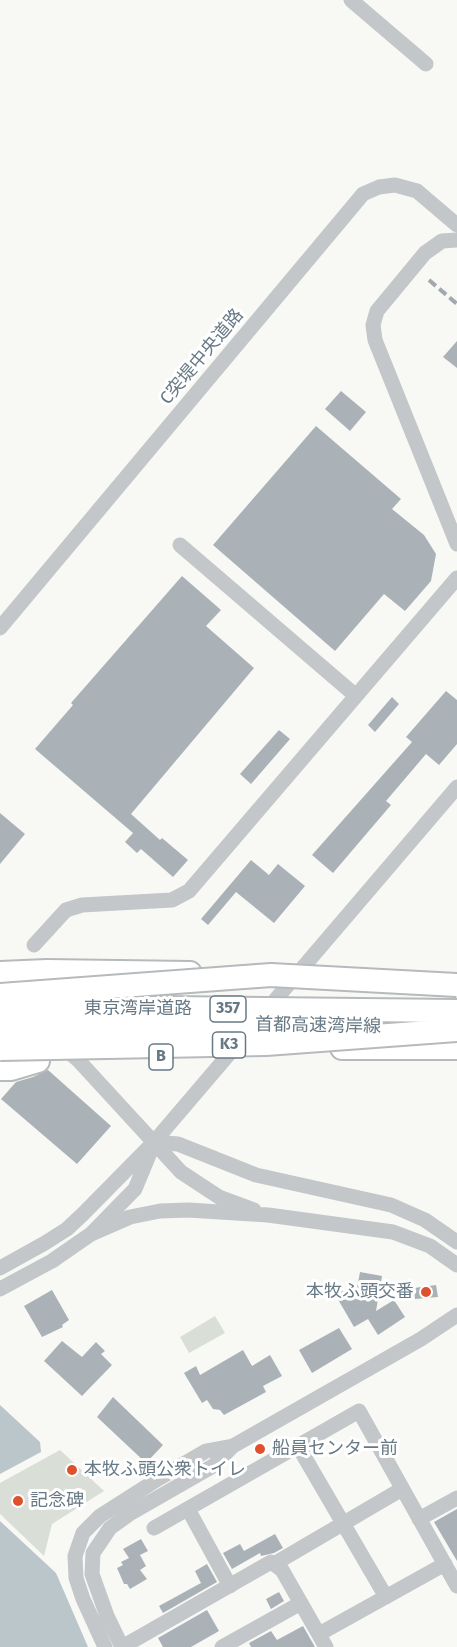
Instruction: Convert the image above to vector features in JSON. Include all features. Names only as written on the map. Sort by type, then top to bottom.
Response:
[{"type":"highway","points":[[0,973],[117,971],[271,975],[457,985]]},
{"type":"highway","points":[[0,993],[271,975]]},
{"type":"highway","points":[[0,981],[286,985],[457,999]]},
{"type":"highway","name":"首都高速湾岸線","points":[[0,1004],[168,1002],[457,1005]]},
{"type":"highway","name":"東京湾岸道路","points":[[0,1011],[180,1008],[457,1011]]},
{"type":"highway","name":"東京湾岸道路","points":[[0,1021],[168,1018],[457,1021]]},
{"type":"highway","name":"首都高速湾岸線","points":[[0,1028],[169,1024],[457,1028]]},
{"type":"highway","points":[[0,1028],[323,1049],[457,1048]]},
{"type":"highway","name":"K3","points":[[0,1049],[266,1044],[457,1028]]},
{"type":"highway","name":"B","points":[[0,1062],[323,1049]]},
{"type":"highway","points":[[0,1069],[11,1069],[38,1061]]},
{"type":"street","points":[[351,0],[426,64]]},
{"type":"street","name":"C突堤中央道路","points":[[0,628],[363,194],[379,187],[395,184],[417,191],[457,225]]},
{"type":"street","points":[[457,240],[442,241],[425,253],[377,311],[373,325],[375,340],[457,544]]},
{"type":"street","points":[[180,545],[356,696]]},
{"type":"street","points":[[34,945],[66,910],[82,904],[172,900],[189,891],[457,578]]},
{"type":"street","points":[[0,1268],[67,1229],[154,1142],[457,787]]},
{"type":"street","points":[[0,993],[79,1061],[180,1172],[219,1197],[268,1215]]},
{"type":"street","points":[[0,1289],[52,1261],[91,1234],[135,1189],[154,1142]]},
{"type":"street","points":[[154,1142],[178,1144],[256,1175],[391,1205],[425,1220],[457,1242]]},
{"type":"street","points":[[91,1234],[130,1218],[160,1211],[188,1210],[268,1215],[393,1232],[430,1246],[457,1265]]},
{"type":"street","points":[[445,1564],[386,1597],[323,1641],[282,1570],[271,1562],[122,1647],[93,1580],[93,1553],[110,1528],[131,1513],[213,1466],[233,1446],[411,1345],[457,1315]]},
{"type":"street","points":[[154,1528],[359,1411],[457,1586]]},
{"type":"street","points":[[105,1647],[76,1578],[75,1556],[83,1533],[100,1516],[206,1451],[233,1446]]},
{"type":"street","points":[[298,1446],[386,1597]]},
{"type":"street","points":[[274,1564],[402,1489]]},
{"type":"street","points":[[419,1519],[457,1498]]},
{"type":"street","points":[[188,1509],[230,1586]]},
{"type":"street","points":[[222,1647],[301,1603]]},
{"type":"shaded area","points":[[215,1316],[225,1333],[189,1353],[180,1337]]},
{"type":"shaded area","points":[[0,1405],[40,1442],[41,1452],[0,1474]]},
{"type":"shaded area","points":[[60,1450],[104,1491],[52,1524],[44,1556],[0,1514],[0,1483]]},
{"type":"shaded area","points":[[0,1521],[56,1573],[88,1647],[0,1647]]},
{"type":"building","points":[[457,341],[457,368],[443,357]]},
{"type":"building","points":[[341,391],[366,412],[350,431],[325,409]]},
{"type":"building","points":[[316,426],[401,499],[392,509],[424,535],[436,554],[431,581],[405,611],[384,594],[335,651],[213,545]]},
{"type":"building","points":[[182,576],[221,610],[206,626],[254,668],[131,814],[160,840],[162,838],[188,860],[173,877],[141,849],[137,853],[125,842],[133,833],[35,749],[73,705],[71,703]]},
{"type":"building","points":[[446,691],[457,700],[457,744],[439,765],[426,754],[386,801],[391,805],[333,873],[312,855],[412,742],[406,737]]},
{"type":"building","points":[[392,697],[399,704],[375,732],[368,725]]},
{"type":"building","points":[[279,730],[290,739],[251,784],[240,774]]},
{"type":"building","points":[[0,813],[25,834],[0,864]]},
{"type":"building","points":[[251,860],[269,875],[278,864],[305,886],[274,923],[236,892],[208,925],[201,919]]},
{"type":"building","points":[[48,1070],[111,1126],[77,1164],[1,1099],[16,1082]]},
{"type":"building","points":[[360,1272],[382,1276],[376,1311],[394,1300],[405,1317],[378,1335],[368,1319],[354,1327],[332,1289],[356,1294]]},
{"type":"building","name":"本牧ふ頭交番","points":[[436,1285],[438,1297],[415,1299],[414,1288]]},
{"type":"building","points":[[52,1290],[69,1320],[62,1325],[63,1327],[42,1337],[24,1306]]},
{"type":"building","points":[[339,1328],[352,1349],[312,1373],[299,1350]]},
{"type":"building","points":[[62,1341],[82,1357],[96,1342],[105,1351],[101,1354],[112,1365],[82,1396],[44,1361]]},
{"type":"building","points":[[243,1350],[252,1366],[270,1355],[282,1376],[263,1386],[266,1392],[224,1415],[220,1410],[213,1409],[207,1400],[202,1403],[184,1373],[196,1366],[200,1375]]},
{"type":"building","points":[[113,1397],[163,1445],[146,1463],[97,1417]]},
{"type":"building","points":[[457,1509],[457,1561],[434,1522]]},
{"type":"building","points":[[275,1534],[283,1548],[261,1556],[260,1553],[232,1569],[223,1553],[240,1544],[244,1551]]},
{"type":"building","points":[[141,1539],[148,1551],[140,1555],[146,1566],[140,1570],[147,1579],[130,1589],[127,1584],[124,1584],[117,1568],[123,1565],[121,1562],[129,1558],[123,1549]]},
{"type":"building","points":[[207,1564],[217,1582],[163,1613],[159,1606],[201,1583],[195,1571]]},
{"type":"building","points":[[279,1592],[284,1601],[271,1609],[266,1599]]},
{"type":"building","points":[[207,1610],[219,1631],[191,1647],[163,1647],[158,1638]]},
{"type":"building","points":[[303,1626],[315,1647],[251,1647],[249,1643],[271,1631],[277,1640]]},
{"type":"railway","points":[[429,280],[457,304]]},
{"type":"place","name":"本牧ふ頭交番","points":[[426,1292]]},
{"type":"place","name":"船員センター前","points":[[260,1449]]},
{"type":"place","name":"本牧ふ頭公衆トイレ","points":[[72,1470]]},
{"type":"place","name":"記念碑","points":[[18,1501]]}]
